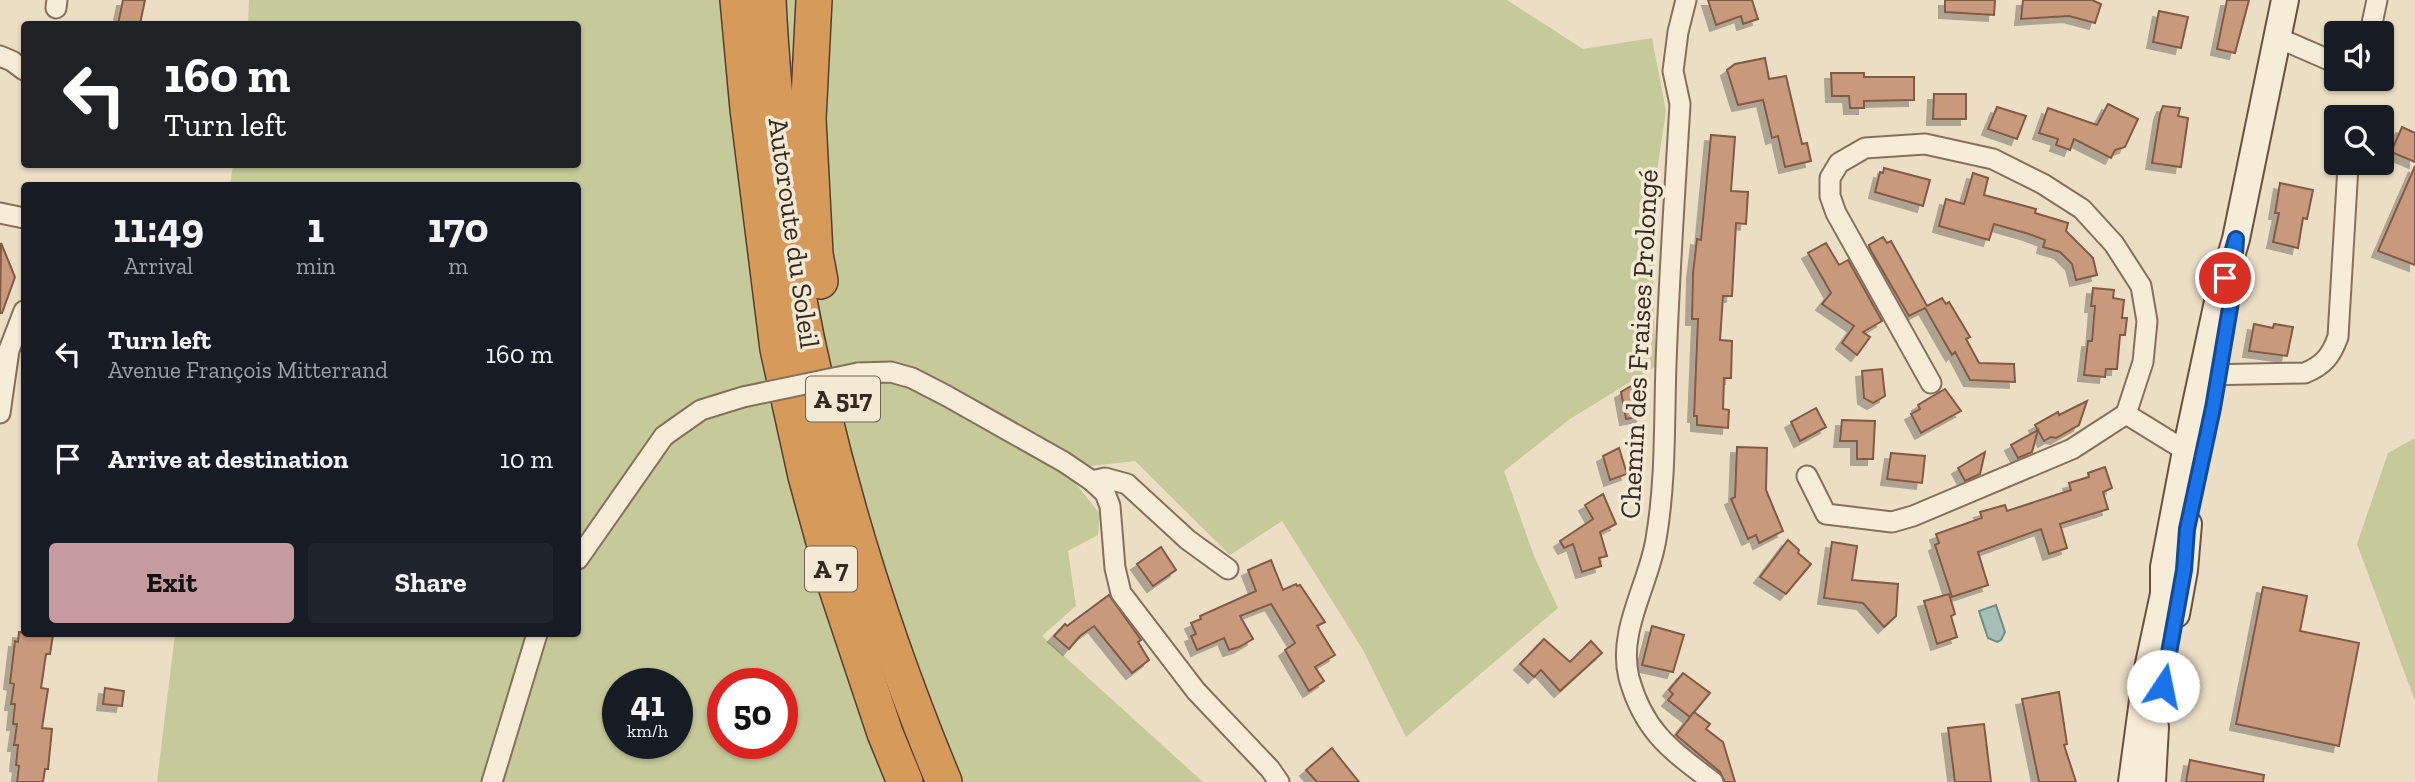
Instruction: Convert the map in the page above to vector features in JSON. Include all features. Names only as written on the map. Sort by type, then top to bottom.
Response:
[{"type":"highway","name":"A 517","points":[[718,0],[738,151],[778,349]]},
{"type":"highway","name":"Autoroute du Soleil","points":[[738,0],[748,109],[778,349],[806,476],[836,586],[885,733],[905,782]]},
{"type":"highway","name":"Autoroute du Soleil","points":[[768,0],[776,121],[795,278],[823,414],[882,616],[917,718],[944,782]]},
{"type":"highway","name":"A 517","points":[[814,0],[808,119],[815,254],[828,338],[864,484],[918,661],[962,782]]},
{"type":"main road","points":[[2152,782],[2155,729],[2184,570],[2187,529],[2211,375],[2219,297],[2236,239],[2285,0]]},
{"type":"main road","points":[[2132,782],[2146,678],[2164,594],[2164,567],[2186,451],[2211,375]]},
{"type":"street","name":"Chemin des Fraises Prolongé","points":[[1686,0],[1678,32],[1673,71],[1680,104],[1666,364],[1664,479],[1656,542],[1626,648],[1628,676],[1640,708],[1655,734],[1676,755],[1713,782]]},
{"type":"street","points":[[2373,21],[2377,0]]},
{"type":"street","points":[[2276,37],[2324,58]]},
{"type":"street","points":[[0,56],[21,68]]},
{"type":"street","points":[[1807,476],[1826,514],[1892,522],[1913,516],[2072,449],[2126,414],[2143,362],[2147,321],[2141,286],[2114,244],[2082,209],[2043,184],[1993,159],[1925,144],[1865,148],[1839,163],[1830,178],[1830,196],[1836,212],[1931,383]]},
{"type":"street","points":[[2211,375],[2305,373],[2319,367],[2332,354],[2338,337],[2347,175]]},
{"type":"street","points":[[0,213],[21,217]]},
{"type":"street","points":[[0,413],[9,351],[21,319]]},
{"type":"street","points":[[581,555],[664,436],[701,410],[743,397],[858,373],[891,372],[912,378],[1064,462],[1105,493],[1110,506],[1115,568],[1121,593],[1196,691],[1270,769],[1279,782]]},
{"type":"street","points":[[2126,414],[2186,451]]},
{"type":"street","points":[[1092,481],[1105,478],[1127,484],[1188,540],[1228,569]]},
{"type":"street","points":[[492,782],[536,637]]},
{"type":"green space","points":[[249,0],[1507,0],[1583,49],[1652,38],[1666,111],[1655,184],[1653,293],[1656,366],[1570,419],[1504,471],[1534,556],[1558,608],[1406,737],[1363,650],[1282,521],[1230,555],[1135,461],[1064,469],[1100,514],[1098,535],[1068,551],[1076,606],[1042,636],[1203,782],[157,782],[175,637],[581,637],[581,182],[230,182],[233,168],[581,168],[581,21],[248,21]]},
{"type":"green space","points":[[2415,438],[2415,701],[2357,544],[2388,453]]},
{"type":"water","points":[[1996,605],[2005,632],[1997,642],[1988,638],[1979,611]]},
{"type":"building","points":[[123,0],[145,0],[141,21],[119,21]]},
{"type":"building","points":[[1708,0],[1752,0],[1758,19],[1743,24],[1741,16],[1716,25]]},
{"type":"building","points":[[1945,0],[1995,0],[1994,15],[1945,12]]},
{"type":"building","points":[[2023,0],[2092,0],[2101,4],[2095,23],[2069,16],[2021,19]]},
{"type":"building","points":[[2227,0],[2249,0],[2235,53],[2217,49]]},
{"type":"building","points":[[2159,11],[2188,17],[2181,48],[2153,42]]},
{"type":"building","points":[[1765,58],[1769,79],[1786,76],[1802,144],[1807,143],[1811,161],[1785,167],[1778,136],[1772,138],[1763,100],[1738,105],[1727,70],[1735,64]]},
{"type":"building","points":[[1831,73],[1864,73],[1864,77],[1914,77],[1914,100],[1864,101],[1864,108],[1850,108],[1849,96],[1832,96]]},
{"type":"building","points":[[1934,94],[1966,94],[1966,119],[1933,119]]},
{"type":"building","points":[[2108,104],[2138,119],[2125,147],[2115,150],[2111,158],[2074,139],[2070,150],[2056,145],[2058,139],[2039,133],[2048,108],[2097,125]]},
{"type":"building","points":[[2163,106],[2180,108],[2178,116],[2188,118],[2181,167],[2152,163]]},
{"type":"building","points":[[1997,107],[2026,116],[2017,139],[1988,129]]},
{"type":"building","points":[[2402,127],[2415,133],[2415,162],[2394,153],[2394,145]]},
{"type":"building","points":[[1711,135],[1735,137],[1731,191],[1748,192],[1746,224],[1736,223],[1732,296],[1723,296],[1720,340],[1732,341],[1731,378],[1724,378],[1723,409],[1729,410],[1728,428],[1697,425],[1697,416],[1694,416],[1698,319],[1692,319],[1693,273],[1697,239],[1701,240]]},
{"type":"building","points":[[2415,166],[2415,265],[2378,251]]},
{"type":"building","points":[[1884,168],[1930,180],[1923,206],[1875,192],[1880,172],[1883,173]]},
{"type":"building","points":[[1973,173],[1988,178],[1984,195],[2036,209],[2035,213],[2068,223],[2066,231],[2093,258],[2097,275],[2076,280],[2072,264],[2060,252],[2043,247],[2045,240],[2029,234],[1994,224],[1989,240],[1939,226],[1946,199],[1964,204]]},
{"type":"building","points":[[2280,183],[2313,190],[2307,219],[2303,218],[2298,248],[2273,242],[2279,213],[2275,213]]},
{"type":"building","points":[[1883,237],[1887,243],[1891,241],[1927,306],[1942,298],[1946,304],[1949,302],[1970,337],[1966,339],[1979,363],[2014,364],[2015,382],[1970,380],[1955,352],[1952,355],[1925,308],[1909,316],[1870,249],[1869,245]]},
{"type":"building","points":[[1,243],[15,277],[0,313]]},
{"type":"building","points":[[1826,243],[1839,265],[1848,260],[1882,321],[1863,332],[1870,337],[1857,355],[1842,343],[1854,326],[1822,304],[1831,293],[1808,253]]},
{"type":"building","points":[[2093,288],[2114,290],[2113,298],[2124,300],[2122,318],[2127,318],[2125,335],[2120,335],[2117,369],[2106,369],[2105,377],[2084,375],[2088,341],[2092,341],[2095,306],[2091,306]]},
{"type":"building","points":[[2254,324],[2273,328],[2274,324],[2293,327],[2287,356],[2249,351]]},
{"type":"building","points":[[1882,369],[1885,396],[1873,403],[1864,398],[1862,371]]},
{"type":"building","points":[[1636,383],[1642,416],[1626,419],[1621,392]]},
{"type":"building","points":[[1945,389],[1961,411],[1921,433],[1911,414],[1920,409],[1918,405]]},
{"type":"building","points":[[2087,401],[2079,425],[2056,438],[2051,437],[2044,441],[2035,425],[2058,412],[2059,415]]},
{"type":"building","points":[[1816,408],[1826,427],[1800,441],[1791,422]]},
{"type":"building","points":[[1842,420],[1875,421],[1873,459],[1857,459],[1857,441],[1840,441]]},
{"type":"building","points":[[2038,430],[2032,452],[2018,458],[2011,445]]},
{"type":"building","points":[[1737,447],[1767,448],[1766,490],[1783,531],[1759,543],[1756,535],[1748,539],[1731,499],[1735,497]]},
{"type":"building","points":[[1619,448],[1627,474],[1610,480],[1603,456]]},
{"type":"building","points":[[1985,452],[1980,474],[1965,481],[1958,468]]},
{"type":"building","points":[[1891,453],[1925,456],[1922,483],[1887,479]]},
{"type":"building","points":[[2105,467],[2112,488],[2103,492],[2108,509],[2060,524],[2067,548],[2049,554],[2041,529],[1978,552],[1988,585],[1952,597],[1935,545],[1939,543],[1936,534],[1982,518],[1980,512],[2005,505],[2007,511],[2071,490],[2069,483],[2089,477],[2088,473]]},
{"type":"building","points":[[1603,494],[1616,524],[1600,532],[1607,556],[1599,558],[1601,566],[1582,572],[1573,544],[1564,548],[1560,541],[1593,519],[1585,505]]},
{"type":"building","points":[[1788,540],[1811,564],[1786,594],[1760,577]]},
{"type":"building","points":[[1832,542],[1857,546],[1852,580],[1898,584],[1896,616],[1884,627],[1863,603],[1824,598]]},
{"type":"building","points":[[1161,547],[1176,570],[1153,586],[1137,564]]},
{"type":"building","points":[[1271,560],[1283,590],[1300,585],[1325,622],[1317,626],[1335,655],[1315,667],[1324,681],[1309,691],[1285,650],[1295,643],[1271,604],[1240,616],[1253,639],[1239,647],[1229,650],[1224,638],[1197,650],[1191,636],[1196,634],[1191,623],[1201,619],[1200,616],[1256,591],[1248,570]]},
{"type":"building","points":[[2263,587],[2307,596],[2300,631],[2359,643],[2339,746],[2236,724]]},
{"type":"building","points":[[1949,594],[1955,614],[1951,616],[1957,637],[1937,644],[1924,601]]},
{"type":"building","points":[[1109,595],[1141,640],[1138,642],[1149,660],[1132,673],[1094,626],[1080,636],[1069,649],[1054,636],[1065,624],[1067,626]]},
{"type":"building","points":[[1652,626],[1684,635],[1673,672],[1642,665]]},
{"type":"building","points":[[19,632],[21,637],[53,637],[50,654],[46,654],[41,688],[48,689],[42,728],[52,729],[48,769],[45,769],[43,782],[17,782],[18,745],[14,745],[17,724],[13,724],[15,704],[11,704],[14,684],[10,683],[15,641],[18,642]]},
{"type":"building","points":[[1544,639],[1570,662],[1591,641],[1602,653],[1560,691],[1541,670],[1534,677],[1520,664]]},
{"type":"building","points":[[1683,673],[1710,693],[1690,717],[1668,700],[1673,694],[1669,690]]},
{"type":"building","points":[[105,688],[124,691],[122,706],[103,704]]},
{"type":"building","points":[[2059,692],[2067,744],[2064,745],[2076,782],[2039,782],[2022,699]]},
{"type":"building","points":[[1694,712],[1710,724],[1706,729],[1723,742],[1735,782],[1725,782],[1720,772],[1676,735]]},
{"type":"building","points":[[1984,724],[1991,782],[1955,782],[1948,728]]},
{"type":"building","points":[[1332,748],[1359,782],[1317,782],[1306,770]]},
{"type":"building","points":[[2190,760],[2264,775],[2263,782],[2186,782]]},
{"type":"route","points":[[2163,686],[2184,570],[2187,529],[2213,408],[2232,296],[2236,239],[2225,278]]}]
